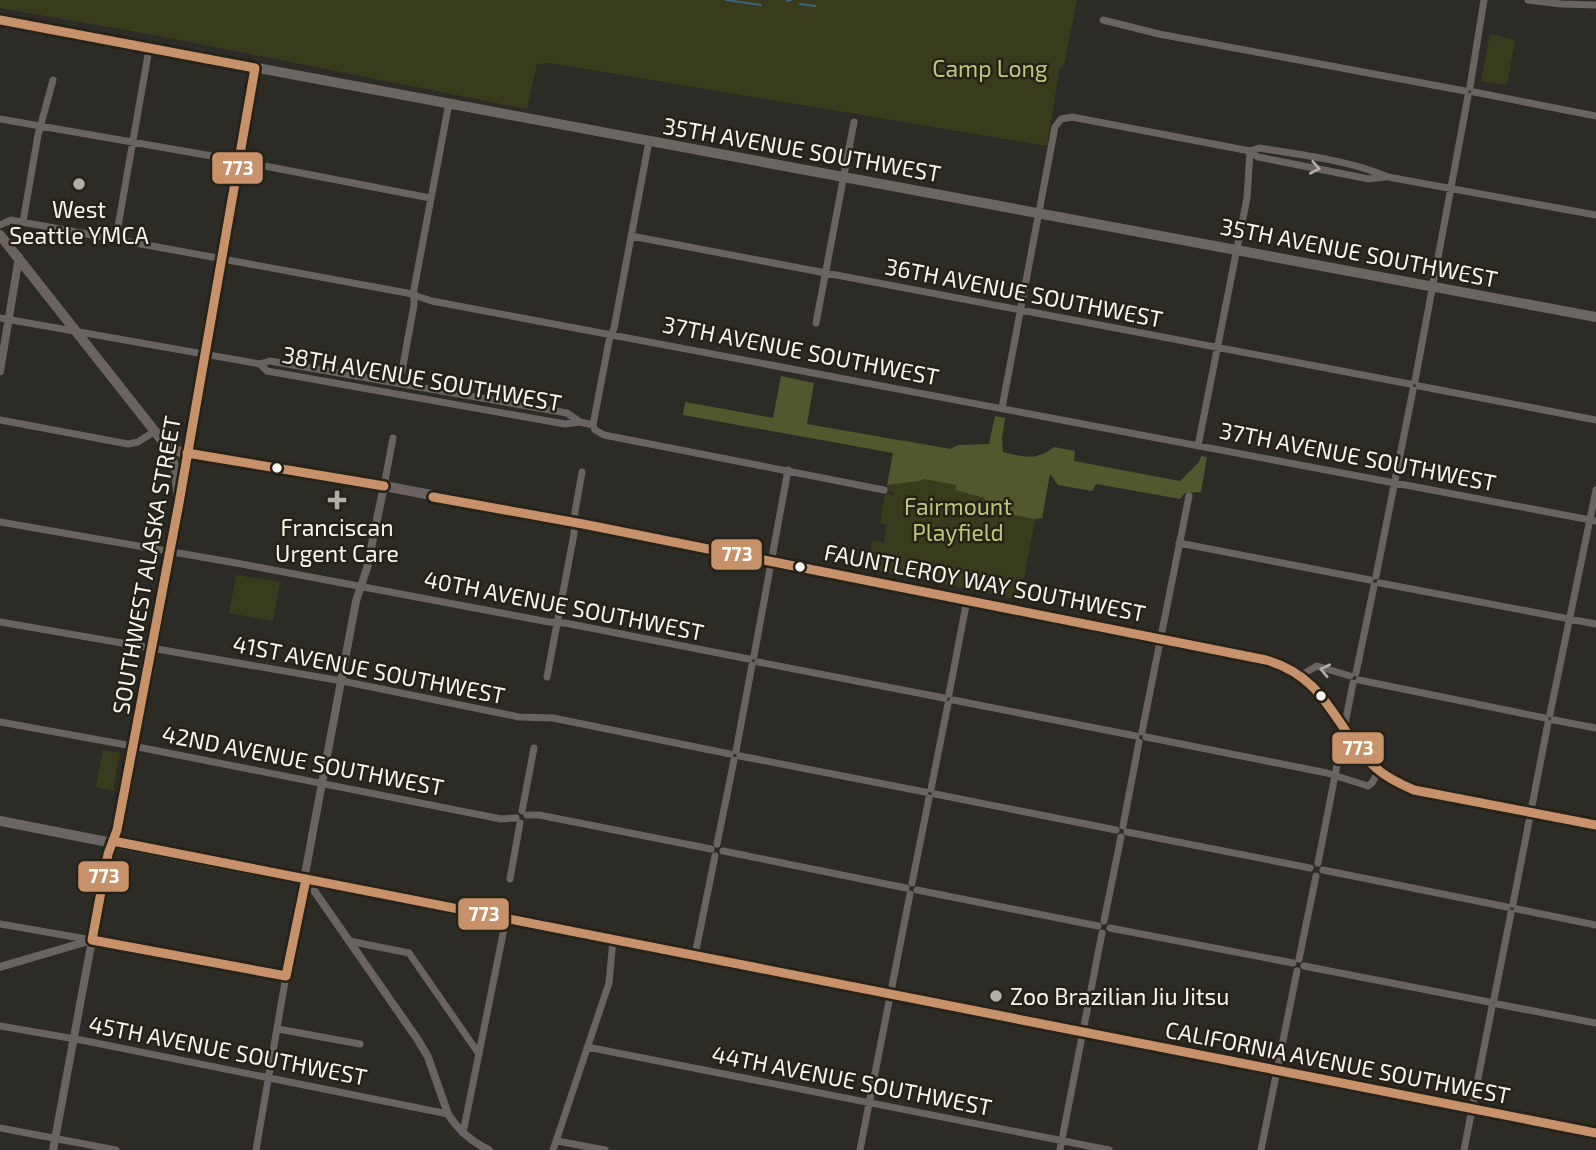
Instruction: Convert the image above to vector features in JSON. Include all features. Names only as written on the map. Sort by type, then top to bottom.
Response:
[{"type":"main road","name":"35TH AVENUE SOUTHWEST","points":[[0,20],[1238,248],[1596,317]]},
{"type":"main road","name":"FAUNTLEROY WAY SOUTHWEST","points":[[0,235],[164,443],[172,449],[575,522],[1260,658],[1287,666],[1301,675],[1318,693],[1378,772],[1411,790],[1596,825]]},
{"type":"main road","points":[[164,443],[176,469],[179,503]]},
{"type":"main road","name":"SOUTHWEST ALASKA STREET","points":[[92,940],[108,854],[133,746],[187,453]]},
{"type":"main road","name":"CALIFORNIA AVENUE SOUTHWEST","points":[[0,821],[1596,1133]]},
{"type":"street","points":[[1320,867],[1433,285],[1483,0]]},
{"type":"street","points":[[1528,0],[1596,5]]},
{"type":"street","points":[[1103,20],[1159,34],[1596,116]]},
{"type":"street","points":[[116,239],[149,49]]},
{"type":"street","name":"SOUTHWEST ALASKA STREET","points":[[187,453],[255,68]]},
{"type":"street","points":[[23,222],[53,80]]},
{"type":"street","points":[[402,370],[430,198],[449,103]]},
{"type":"street","points":[[1002,408],[1058,120],[1072,117],[1250,151],[1259,148],[1331,160],[1388,177],[1596,215]]},
{"type":"street","points":[[0,119],[239,160],[430,198]]},
{"type":"street","points":[[816,323],[854,122]]},
{"type":"street","points":[[593,425],[649,141]]},
{"type":"street","points":[[1198,446],[1247,198],[1250,151]]},
{"type":"street","name":"37TH AVENUE SOUTHWEST","points":[[0,225],[11,220],[222,257],[1593,521]]},
{"type":"street","name":"36TH AVENUE SOUTHWEST","points":[[631,236],[1596,420]]},
{"type":"street","points":[[0,371],[4,319],[19,257]]},
{"type":"street","name":"38TH AVENUE SOUTHWEST","points":[[4,319],[205,353],[260,364],[267,371],[565,425],[580,422],[593,425],[595,430],[604,435],[884,490]]},
{"type":"street","points":[[0,420],[128,444],[138,442],[155,431]]},
{"type":"street","points":[[256,1150],[342,681],[393,438]]},
{"type":"street","points":[[695,955],[754,660],[788,470]]},
{"type":"street","points":[[547,677],[574,534],[582,472]]},
{"type":"street","points":[[1464,1150],[1569,619],[1593,521],[1596,490]]},
{"type":"street","points":[[1060,1150],[1189,496]]},
{"type":"street","name":"40TH AVENUE SOUTHWEST","points":[[0,522],[754,660],[1336,776],[1368,786],[1378,772]]},
{"type":"street","points":[[1179,543],[1596,624]]},
{"type":"street","points":[[860,1150],[967,600]]},
{"type":"street","name":"41ST AVENUE SOUTHWEST","points":[[0,622],[342,681],[519,717],[552,718],[1122,831],[1313,872]]},
{"type":"street","points":[[1301,675],[1317,666],[1355,678],[1596,728]]},
{"type":"street","name":"42ND AVENUE SOUTHWEST","points":[[0,722],[501,819],[518,820]]},
{"type":"street","points":[[524,813],[534,748]]},
{"type":"street","points":[[510,879],[518,820],[516,814],[524,813],[714,850],[719,856],[723,851],[1596,1023]]},
{"type":"street","points":[[1261,1150],[1298,965],[1314,864],[1596,925]]},
{"type":"street","points":[[306,879],[423,1049],[448,1114],[463,1133],[489,1150]]},
{"type":"street","points":[[463,1133],[506,919]]},
{"type":"street","points":[[0,924],[286,976]]},
{"type":"street","points":[[41,931],[53,938],[58,950]]},
{"type":"street","points":[[0,967],[92,940]]},
{"type":"street","name":"SOUTHWEST ALASKA STREET","points":[[52,1150],[92,940]]},
{"type":"street","points":[[553,1150],[609,983],[613,940]]},
{"type":"street","points":[[349,941],[409,953],[479,1054]]},
{"type":"street","name":"45TH AVENUE SOUTHWEST","points":[[0,1026],[73,1038],[448,1114]]},
{"type":"street","points":[[278,1029],[360,1044]]},
{"type":"street","name":"44TH AVENUE SOUTHWEST","points":[[587,1048],[1109,1150]]},
{"type":"street","points":[[0,1128],[116,1150]]},
{"type":"street","points":[[557,1141],[605,1150]]},
{"type":"green space","name":"Camp Long","points":[[0,0],[1077,0],[1064,65],[1059,71],[1047,146],[551,63],[537,64],[527,109],[159,36],[0,8]]},
{"type":"green space","points":[[1490,34],[1515,40],[1507,85],[1481,81]]},
{"type":"green space","points":[[781,376],[814,383],[807,424],[950,449],[958,445],[989,444],[995,416],[1005,418],[1003,452],[1017,455],[1036,456],[1054,447],[1075,451],[1074,461],[1180,481],[1199,462],[1201,456],[1207,457],[1201,492],[1185,493],[1180,499],[1096,484],[1092,491],[1058,485],[1050,474],[1042,518],[1035,519],[984,509],[985,498],[955,490],[956,485],[924,479],[887,485],[893,453],[683,415],[685,402],[773,418]]},
{"type":"green space","name":"Fairmount Playfield","points":[[904,440],[1045,467],[1020,600],[867,569],[872,541],[884,543],[887,525],[880,523],[885,493],[893,495],[894,492],[886,490],[887,485],[895,484]]},
{"type":"green space","points":[[236,575],[280,582],[273,621],[229,613]]},
{"type":"green space","points":[[103,750],[120,753],[113,791],[96,787]]},
{"type":"waterway","points":[[726,0],[761,5]]},
{"type":"waterway","points":[[787,1],[791,0]]},
{"type":"waterway","points":[[800,4],[815,6]]},
{"type":"transit line","name":"773","points":[[0,20],[255,68],[179,503],[117,830],[108,854],[92,940],[286,976],[306,879]]},
{"type":"transit line","name":"773","points":[[187,453],[384,486]]},
{"type":"transit line","name":"773","points":[[433,497],[583,524],[1266,660],[1287,668],[1304,679],[1329,706],[1362,753],[1389,778],[1414,790],[1596,825]]},
{"type":"transit line","name":"773","points":[[113,841],[1596,1133]]},
{"type":"place","name":"West Seattle YMCA","points":[[79,184]]},
{"type":"place","name":"Franciscan Urgent Care","points":[[337,500]]},
{"type":"place","name":"Zoo Brazilian Jiu Jitsu","points":[[996,996]]}]
